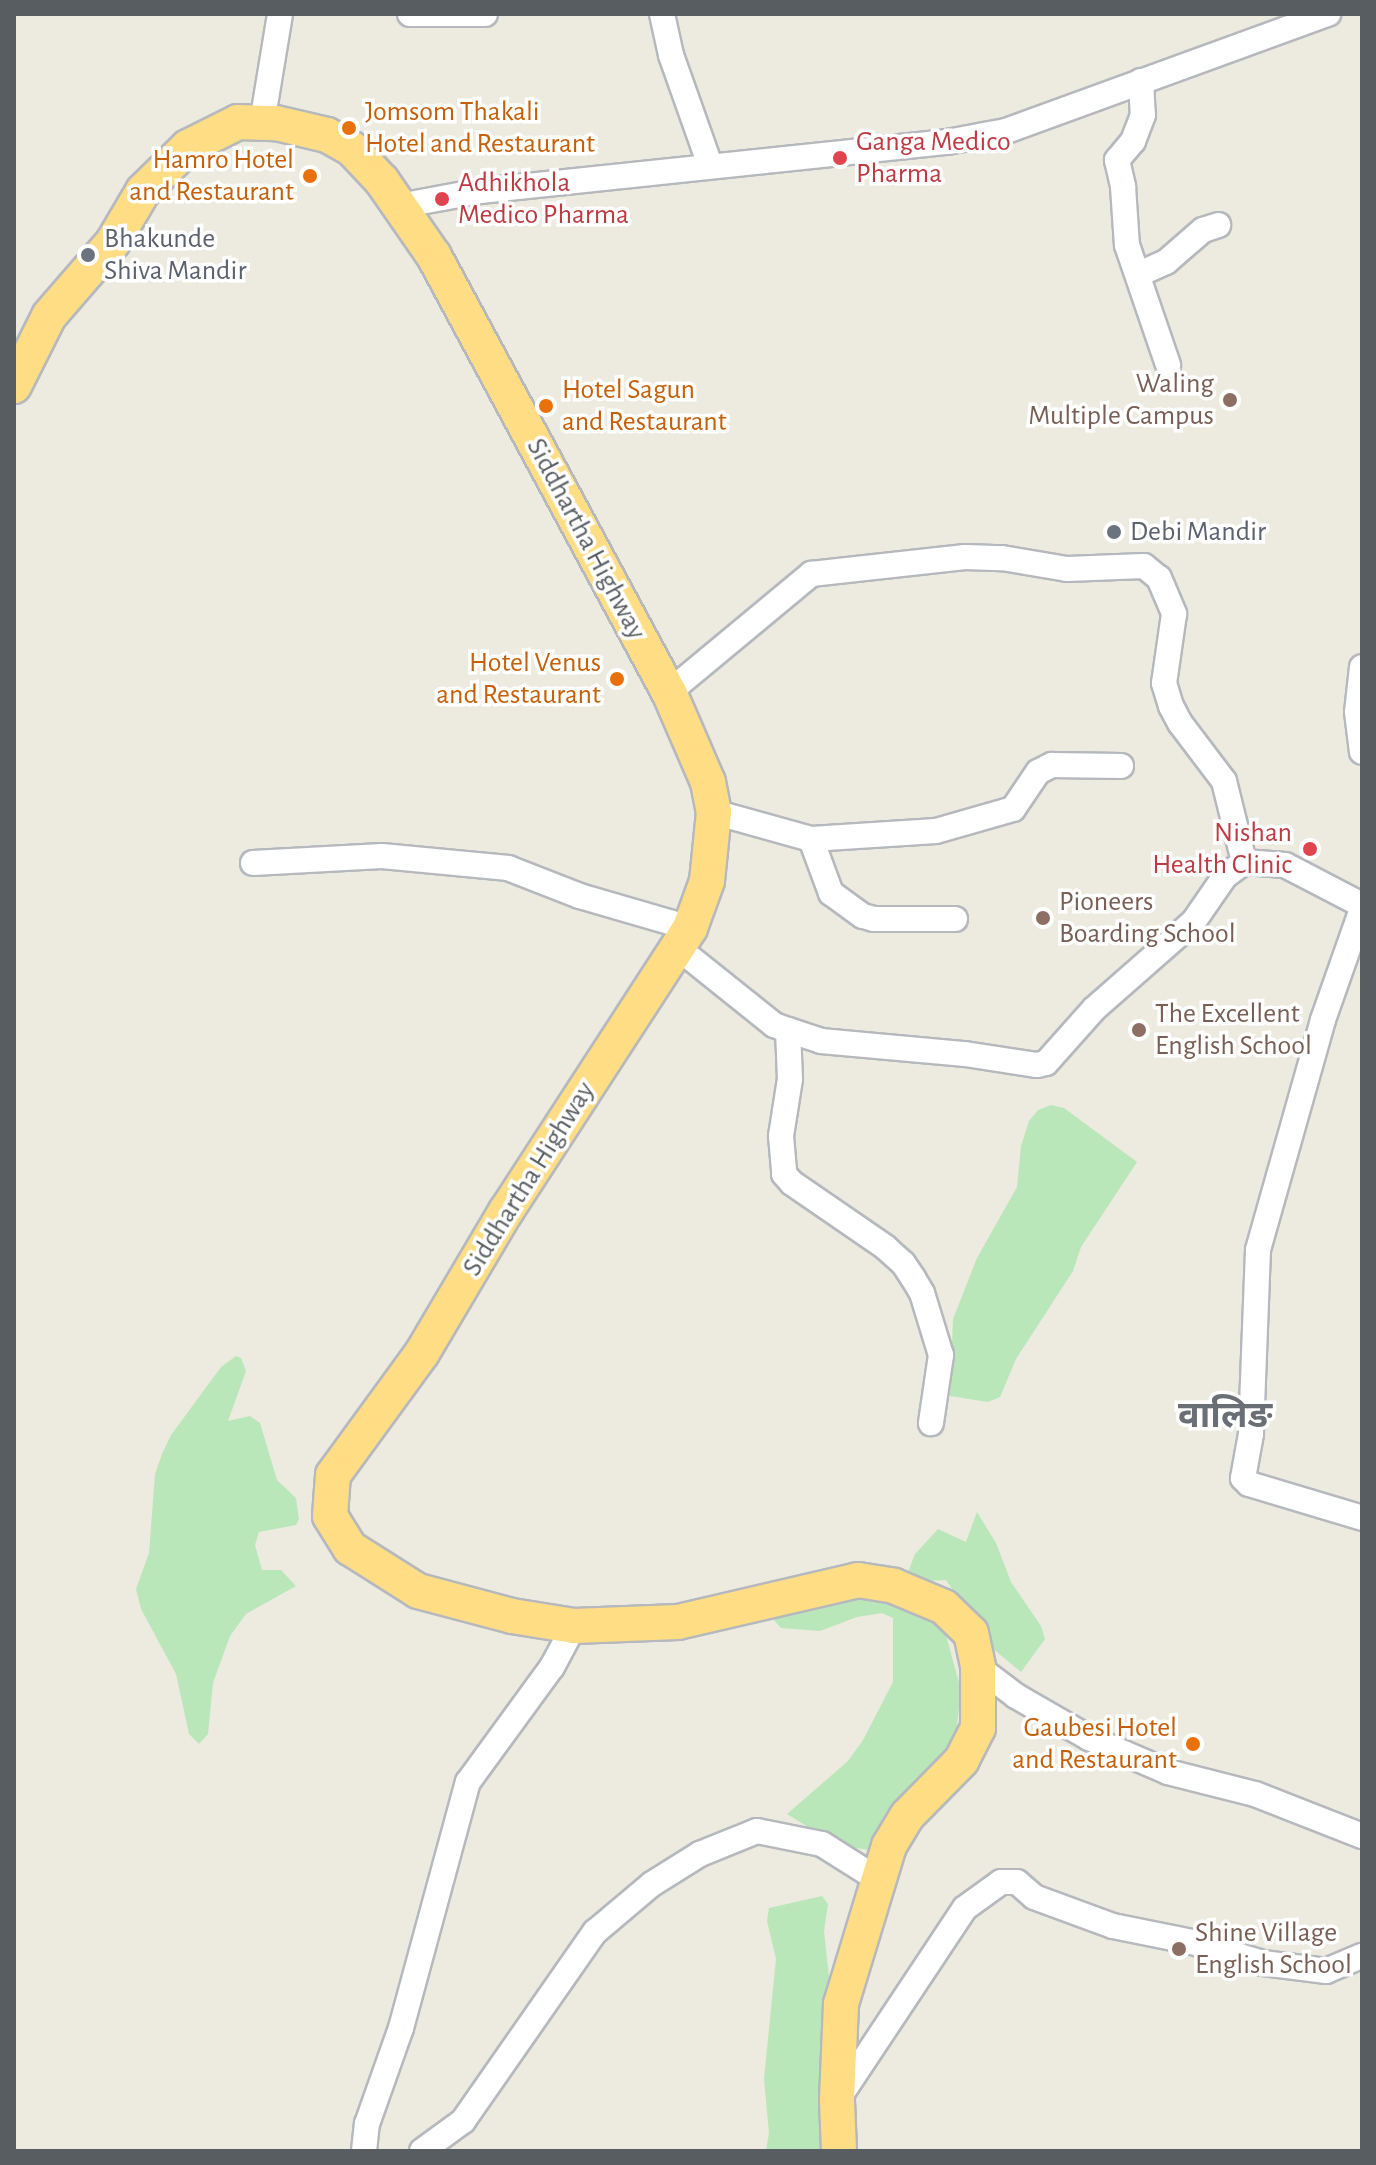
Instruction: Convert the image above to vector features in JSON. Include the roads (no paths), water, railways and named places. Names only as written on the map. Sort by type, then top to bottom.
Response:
[{"type":"highway","name":"Siddhartha Highway","points":[[14,386],[49,316],[104,254],[143,191],[188,147],[238,122],[262,123],[327,135],[352,149],[382,181],[434,256],[669,692],[708,782],[714,812],[707,881],[684,938],[506,1211],[422,1353],[333,1475],[330,1516],[350,1548],[418,1591],[512,1616],[574,1626],[623,1627],[678,1622],[858,1580],[894,1586],[944,1607],[971,1633],[978,1667],[978,1728],[962,1760],[907,1816],[889,1846],[841,2004],[837,2101],[839,2151]]},
{"type":"street","points":[[262,123],[279,39],[280,14]]},
{"type":"street","points":[[410,14],[485,14]]},
{"type":"street","points":[[662,14],[671,55],[710,165]]},
{"type":"street","points":[[399,206],[480,191],[947,142],[1006,131],[1328,14]]},
{"type":"street","points":[[1141,81],[1143,115],[1133,141],[1117,160],[1123,187],[1127,245],[1168,365]]},
{"type":"street","points":[[1139,274],[1173,259],[1197,235],[1218,225]]},
{"type":"street","points":[[669,692],[811,574],[965,557],[1002,558],[1067,569],[1144,566],[1159,578],[1174,614],[1164,683],[1171,706],[1224,781],[1244,862]]},
{"type":"street","points":[[1362,667],[1359,709],[1362,752]]},
{"type":"street","points":[[714,812],[811,839],[936,831],[1013,809],[1030,780],[1052,765],[1121,766]]},
{"type":"street","points":[[811,839],[819,871],[831,893],[863,916],[874,919],[955,919]]},
{"type":"street","points":[[253,863],[382,856],[508,868],[684,938],[774,1025],[821,1041],[1046,1063],[1094,1009],[1194,921],[1225,876],[1244,862],[1285,865],[1362,907],[1323,1020],[1258,1250],[1251,1434],[1243,1478],[1249,1484],[1362,1518]]},
{"type":"street","points":[[788,1030],[790,1079],[781,1136],[784,1174],[792,1183],[885,1247],[903,1263],[922,1293],[941,1355],[931,1423]]},
{"type":"street","points":[[364,2151],[367,2124],[401,2028],[468,1782],[552,1667],[574,1626]]},
{"type":"street","points":[[978,1667],[1016,1696],[1089,1738],[1168,1772],[1255,1794],[1362,1836]]},
{"type":"street","points":[[422,2151],[463,2121],[595,1932],[652,1884],[700,1854],[757,1831],[822,1844],[879,1880]]},
{"type":"street","points":[[837,2101],[965,1908],[1001,1882],[1017,1882],[1034,1897],[1113,1926],[1192,1942],[1263,1963],[1326,1971],[1362,1956]]},
{"type":"place","name":"Jomsom Thakali Hotel and Restaurant","points":[[349,128]]},
{"type":"place","name":"Ganga Medico Pharma","points":[[840,158]]},
{"type":"place","name":"Hamro Hotel and Restaurant","points":[[310,176]]},
{"type":"place","name":"Adhikhola Medico Pharma","points":[[442,199]]},
{"type":"place","name":"Bhakunde Shiva Mandir","points":[[88,255]]},
{"type":"place","name":"Waling Multiple Campus","points":[[1230,400]]},
{"type":"place","name":"Hotel Sagun and Restaurant","points":[[546,406]]},
{"type":"place","name":"Debi Mandir","points":[[1114,532]]},
{"type":"place","name":"Hotel Venus and Restaurant","points":[[617,679]]},
{"type":"place","name":"Nishan Health Clinic","points":[[1310,849]]},
{"type":"place","name":"Pioneers Boarding School","points":[[1043,918]]},
{"type":"place","name":"The Excellent English School","points":[[1139,1030]]},
{"type":"place","name":"Gaubesi Hotel and Restaurant","points":[[1193,1744]]},
{"type":"place","name":"Shine Village English School","points":[[1179,1949]]},
{"type":"district","name":"वालिङ","points":[[1225,1417]]}]
